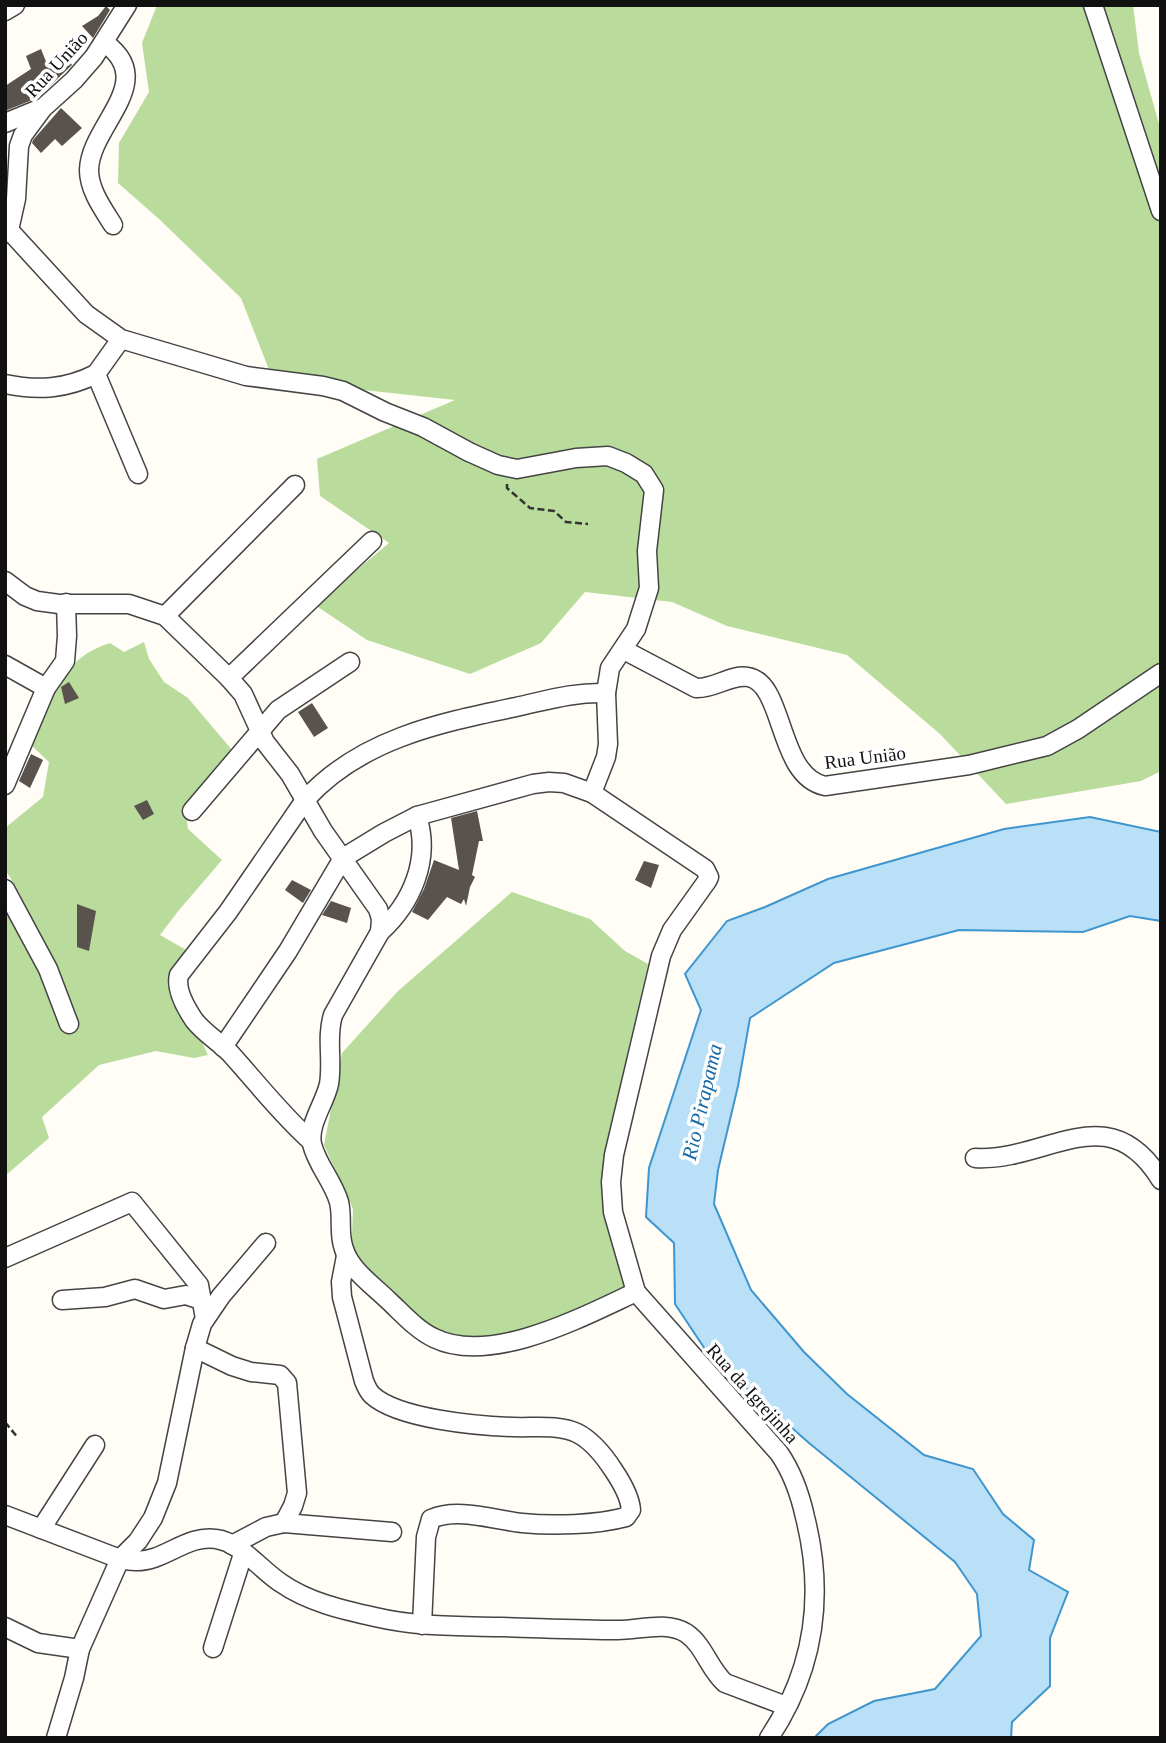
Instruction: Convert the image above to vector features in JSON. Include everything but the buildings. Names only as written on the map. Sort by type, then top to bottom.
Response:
[{"type":"street","points":[[5,11],[15,5]]},
{"type":"street","name":"Rua União","points":[[7,232],[16,199],[19,146],[27,127],[43,108],[74,80],[105,43],[127,5]]},
{"type":"street","points":[[1093,5],[1161,211]]},
{"type":"street","points":[[105,43],[122,59],[126,75],[120,101],[90,160],[89,173],[99,203],[113,225]]},
{"type":"street","points":[[5,123],[43,108]]},
{"type":"street","points":[[7,232],[86,314],[121,339],[246,376],[316,384],[343,391],[423,427],[468,452],[506,467],[516,469],[576,458],[607,456],[635,468],[651,481],[654,489],[647,551],[649,588],[642,615],[624,650],[610,668],[606,693],[608,744],[606,757],[592,793]]},
{"type":"street","points":[[5,384],[21,388],[56,388],[76,384],[96,374],[121,339]]},
{"type":"street","points":[[96,374],[138,474]]},
{"type":"street","points":[[165,616],[295,485]]},
{"type":"street","points":[[229,678],[372,541]]},
{"type":"street","points":[[5,580],[25,596],[37,601],[129,604],[165,616],[229,678],[248,702],[259,733],[290,774],[323,831],[378,909],[382,926],[380,932],[333,1015],[329,1027],[331,1072],[315,1121],[312,1141],[314,1152],[336,1191],[342,1216],[341,1238],[346,1256],[341,1282],[342,1297],[364,1381],[370,1393],[403,1410],[447,1420],[503,1427],[560,1428],[577,1433],[605,1458],[617,1475],[630,1503],[631,1510],[626,1517],[584,1522],[537,1524],[450,1514],[431,1519],[426,1537],[422,1625]]},
{"type":"street","points":[[5,785],[46,688],[65,661],[66,603]]},
{"type":"street","name":"Rua União","points":[[624,650],[696,688],[738,677],[747,677],[762,684],[802,774],[825,786],[969,765],[1047,746],[1088,723],[1161,673]]},
{"type":"street","points":[[192,811],[278,710],[349,662]]},
{"type":"street","points":[[5,666],[46,688]]},
{"type":"street","points":[[312,1141],[285,1118],[223,1047],[201,1028],[188,1011],[178,986],[178,975],[228,912],[304,800],[346,764],[378,746],[416,730],[567,694],[606,693]]},
{"type":"street","points":[[223,1047],[288,951],[342,858],[417,817],[549,782],[578,787],[592,793],[697,863],[708,874],[707,881],[665,944],[614,1155],[611,1182],[613,1212],[636,1292],[536,1336],[499,1343],[459,1345],[447,1343],[425,1333],[346,1256]]},
{"type":"street","points":[[380,932],[401,911],[418,870],[423,833],[417,817]]},
{"type":"street","points":[[5,889],[48,969],[69,1024]]},
{"type":"street","points":[[975,1158],[1000,1158],[1065,1141],[1106,1136],[1133,1149],[1161,1180]]},
{"type":"street","points":[[5,1258],[132,1202],[199,1285],[205,1319]]},
{"type":"street","points":[[56,1738],[80,1649],[120,1559],[138,1541],[153,1518],[167,1483],[195,1348],[205,1319],[236,1276],[266,1243]]},
{"type":"street","points":[[62,1300],[105,1297],[135,1289],[164,1299],[186,1294],[201,1300]]},
{"type":"street","name":"Rua da Igrejinha","points":[[636,1292],[779,1453],[793,1478],[811,1541],[816,1589],[810,1647],[799,1682],[769,1738]]},
{"type":"street","points":[[195,1348],[232,1366],[251,1372],[280,1375],[287,1383],[297,1493],[284,1522]]},
{"type":"street","points":[[41,1529],[95,1445]]},
{"type":"street","points":[[5,1515],[120,1559],[137,1562],[206,1538],[225,1541],[281,1584],[315,1600],[369,1616],[422,1625],[621,1630],[669,1628],[685,1633],[694,1640],[725,1683],[786,1706]]},
{"type":"street","points":[[213,1648],[238,1549],[266,1527],[284,1522],[392,1532]]},
{"type":"street","points":[[5,1627],[38,1643],[80,1649]]},
{"type":"path","points":[[506,467],[507,488],[530,508],[554,511],[566,522],[587,524]]},
{"type":"path","points":[[5,1422],[18,1438]]},
{"type":"green space","points":[[157,5],[1133,5],[1139,53],[1161,131],[1161,771],[1141,781],[1006,804],[940,734],[847,655],[727,626],[672,602],[585,592],[541,643],[470,674],[367,640],[315,605],[389,543],[320,496],[317,459],[455,400],[273,380],[241,298],[118,183],[119,143],[149,92],[142,43]]},
{"type":"green space","points":[[144,642],[149,659],[164,682],[188,698],[232,750],[220,769],[185,807],[188,829],[222,860],[160,935],[188,951],[171,976],[208,1055],[194,1058],[156,1051],[99,1065],[42,1117],[49,1138],[5,1176],[5,916],[18,910],[21,896],[5,869],[5,828],[43,797],[49,762],[30,744],[58,683],[68,670],[93,650],[110,643],[124,652]]},
{"type":"green space","points":[[512,892],[590,919],[625,951],[648,964],[608,1140],[602,1195],[616,1226],[625,1297],[508,1342],[447,1343],[351,1263],[353,1209],[324,1145],[342,1053],[398,991]]},
{"type":"water","name":"Rio Pirapama","points":[[1090,817],[1161,832],[1161,921],[1130,916],[1083,932],[959,930],[834,963],[750,1018],[738,1086],[718,1170],[714,1204],[751,1290],[804,1352],[847,1394],[924,1455],[973,1469],[1003,1514],[1034,1540],[1029,1570],[1068,1592],[1050,1638],[1050,1686],[1012,1722],[1011,1738],[814,1738],[828,1724],[874,1701],[935,1689],[981,1636],[977,1594],[955,1562],[809,1443],[709,1355],[675,1304],[674,1243],[646,1217],[649,1168],[701,1010],[685,974],[727,921],[828,879],[1004,829]]}]
